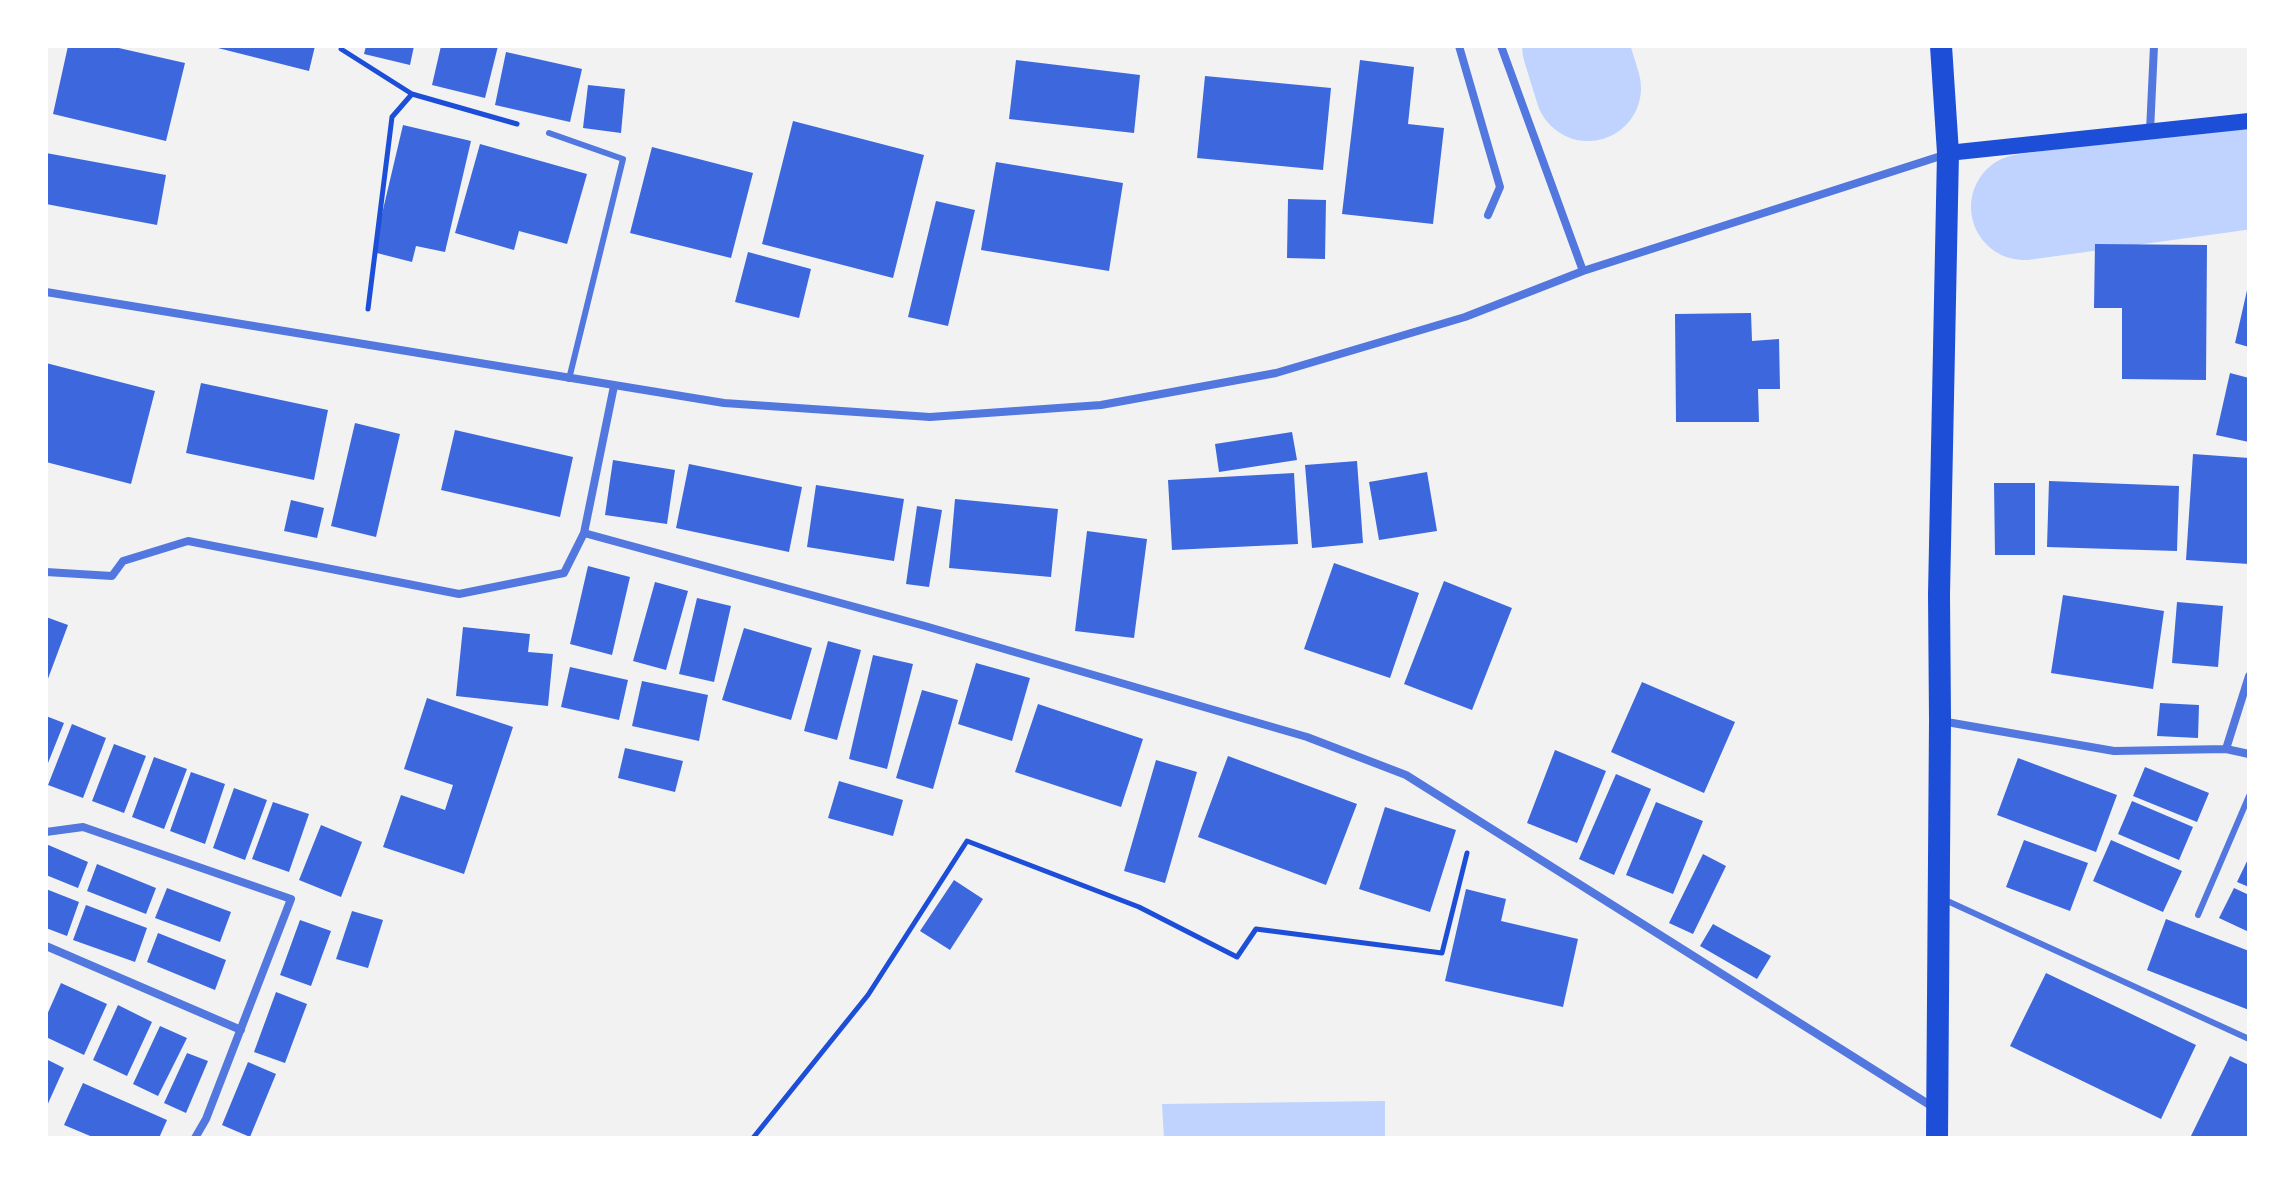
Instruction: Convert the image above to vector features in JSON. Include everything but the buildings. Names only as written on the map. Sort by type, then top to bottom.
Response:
[{"type":"highway","points":[[1937,1138],[1939,594],[1948,153],[1941,46]]},
{"type":"main road","points":[[1948,153],[2249,121]]},
{"type":"street","points":[[1459,46],[1500,187],[1488,215]]},
{"type":"street","points":[[1501,46],[1583,271]]},
{"type":"street","points":[[2150,131],[2154,46]]},
{"type":"street","points":[[46,292],[724,403],[930,417],[1101,405],[1276,373],[1465,317],[1583,271],[1948,153]]},
{"type":"street","points":[[46,572],[112,576],[123,561],[188,541],[459,594],[564,573],[584,533],[614,386]]},
{"type":"street","points":[[584,533],[925,626],[1307,737],[1406,775],[1937,1110]]},
{"type":"street","points":[[2226,749],[2249,676]]},
{"type":"street","points":[[1940,720],[2114,751],[2226,749],[2249,754]]},
{"type":"street","points":[[46,832],[83,827],[291,899],[206,1119],[195,1138]]},
{"type":"street","points":[[46,946],[241,1030]]},
{"type":"lane","points":[[549,133],[623,159],[569,379]]},
{"type":"lane","points":[[2198,915],[2249,796]]},
{"type":"lane","points":[[1939,898],[2249,1039]]},
{"type":"path","points":[[342,46],[341,49],[412,94],[549,133]]},
{"type":"path","points":[[364,343],[392,117],[412,94]]},
{"type":"path","points":[[753,1138],[868,995],[967,841],[1139,907],[1237,957],[1256,929],[1442,953],[1475,820]]},
{"type":"water","points":[[1385,1101],[1385,1138],[1164,1138],[1162,1104]]},
{"type":"waterway","points":[[1575,46],[1588,88]]},
{"type":"waterway","points":[[2024,207],[2249,176]]}]
